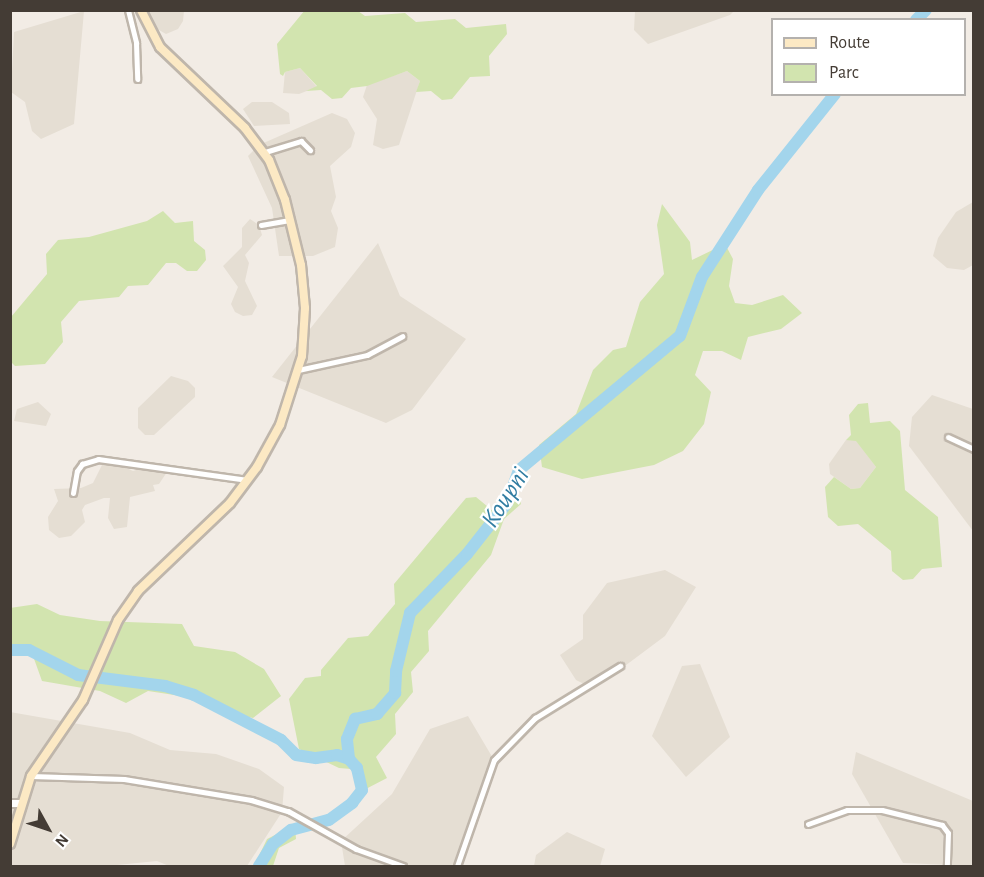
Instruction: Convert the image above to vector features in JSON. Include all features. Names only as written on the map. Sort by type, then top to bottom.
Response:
[{"type":"main road","points":[[10,844],[21,802],[31,776],[90,686],[128,604],[197,539],[248,480],[280,425],[298,370],[306,308],[290,220],[265,152],[160,47],[141,10]]},
{"type":"street","points":[[128,10],[136,43],[137,79]]},
{"type":"street","points":[[265,152],[301,141],[310,150]]},
{"type":"street","points":[[261,225],[290,220]]},
{"type":"street","points":[[298,370],[368,355],[402,336]]},
{"type":"street","points":[[948,437],[974,449]]},
{"type":"street","points":[[73,493],[77,471],[82,464],[98,459],[248,480]]},
{"type":"street","points":[[457,867],[494,760],[535,718],[620,666]]},
{"type":"street","points":[[31,776],[124,779],[270,804],[318,826],[356,849],[403,867]]},
{"type":"street","points":[[10,803],[21,802]]},
{"type":"street","points":[[808,824],[847,810],[882,810],[942,825],[948,833],[947,867]]},
{"type":"shaded area","points":[[635,10],[734,11],[730,15],[648,44],[634,30]]},
{"type":"shaded area","points":[[84,11],[74,124],[41,139],[32,131],[25,102],[11,92],[14,32]]},
{"type":"shaded area","points":[[149,11],[184,11],[183,21],[178,29],[166,34],[152,26],[147,17]]},
{"type":"shaded area","points":[[300,68],[317,87],[299,94],[283,93],[285,72]]},
{"type":"shaded area","points":[[407,71],[420,81],[399,145],[383,149],[373,145],[377,119],[363,97],[367,85]]},
{"type":"shaded area","points":[[252,102],[272,102],[289,113],[290,124],[254,126],[243,109]]},
{"type":"shaded area","points":[[332,113],[347,119],[355,133],[351,147],[330,166],[336,197],[331,211],[338,228],[335,247],[313,256],[279,256],[272,208],[248,156],[259,145]]},
{"type":"shaded area","points":[[973,202],[973,265],[964,270],[947,268],[933,256],[938,238],[956,212]]},
{"type":"shaded area","points":[[250,219],[259,225],[262,235],[245,255],[249,263],[245,281],[257,306],[252,315],[243,316],[235,312],[231,304],[238,287],[223,266],[242,247],[242,228]]},
{"type":"shaded area","points":[[378,243],[400,296],[466,339],[412,410],[386,423],[272,377]]},
{"type":"shaded area","points":[[171,376],[188,381],[195,388],[195,397],[154,435],[145,435],[138,428],[138,408]]},
{"type":"shaded area","points":[[932,395],[973,409],[973,531],[909,446],[912,417]]},
{"type":"shaded area","points":[[38,402],[51,414],[46,426],[14,421],[17,409]]},
{"type":"shaded area","points":[[846,440],[856,440],[876,467],[860,488],[851,489],[830,474],[829,464]]},
{"type":"shaded area","points":[[115,463],[133,471],[146,467],[167,472],[159,484],[153,485],[155,491],[130,497],[127,527],[114,529],[108,518],[110,498],[104,498],[85,505],[82,510],[85,522],[71,536],[59,538],[49,530],[48,517],[58,501],[54,489],[81,488],[93,483],[102,465]]},
{"type":"shaded area","points":[[665,570],[696,587],[665,636],[594,689],[576,680],[560,655],[583,639],[583,615],[607,583]]},
{"type":"shaded area","points":[[700,664],[730,737],[686,777],[652,736],[682,666]]},
{"type":"shaded area","points":[[10,712],[130,733],[170,750],[216,754],[259,769],[284,787],[282,812],[247,866],[169,866],[157,861],[107,866],[11,866]]},
{"type":"shaded area","points":[[468,716],[494,760],[461,856],[463,866],[345,866],[341,841],[392,794],[430,729]]},
{"type":"shaded area","points":[[856,752],[973,801],[973,866],[903,863],[852,774]]},
{"type":"shaded area","points":[[567,832],[605,849],[600,866],[534,866],[536,855]]},
{"type":"green space","points":[[305,10],[358,11],[365,16],[405,13],[416,22],[455,19],[466,28],[506,24],[507,34],[489,56],[490,76],[470,77],[452,99],[442,100],[431,91],[416,92],[420,81],[407,71],[367,86],[351,88],[342,98],[332,99],[321,90],[306,91],[317,86],[300,68],[285,72],[283,76],[280,74],[277,44]]},
{"type":"green space","points":[[662,204],[690,242],[692,260],[725,244],[733,259],[729,286],[735,303],[752,305],[783,295],[802,313],[781,329],[748,337],[741,360],[722,351],[703,351],[695,375],[711,392],[704,424],[683,451],[654,465],[582,479],[542,467],[539,445],[576,414],[593,370],[613,350],[626,347],[640,302],[664,274],[657,225]]},
{"type":"green space","points":[[163,211],[175,223],[193,221],[194,241],[205,250],[206,260],[197,271],[187,271],[176,263],[166,263],[148,285],[128,286],[119,297],[79,301],[61,322],[63,342],[45,364],[15,366],[11,362],[11,317],[47,274],[46,254],[58,240],[89,237],[147,221]]},
{"type":"green space","points":[[868,403],[870,423],[890,421],[900,431],[905,490],[938,517],[942,567],[922,569],[913,579],[903,580],[892,571],[891,551],[858,524],[838,526],[828,517],[825,487],[834,477],[851,489],[860,488],[876,467],[856,441],[846,440],[851,435],[849,415],[858,404]]},
{"type":"green space","points":[[516,486],[521,504],[504,519],[491,555],[428,631],[429,651],[411,672],[413,692],[395,714],[396,734],[376,757],[387,778],[360,792],[351,769],[339,768],[299,749],[289,699],[305,678],[321,676],[321,670],[348,638],[368,636],[395,604],[394,584],[466,498],[476,497],[493,511]]},
{"type":"green space","points":[[37,604],[60,615],[100,621],[182,624],[194,646],[235,652],[264,669],[281,696],[253,718],[215,709],[194,698],[148,691],[126,703],[100,691],[42,681],[33,656],[11,656],[10,608]]},
{"type":"green space","points":[[295,825],[296,839],[279,848],[273,866],[254,866],[267,839]]},
{"type":"waterway","name":"Koupni","points":[[918,18],[926,10]]},
{"type":"waterway","name":"Koupni","points":[[259,866],[273,844],[291,830],[329,820],[352,803],[362,790],[357,768],[349,759],[347,739],[355,719],[377,714],[395,693],[396,671],[410,613],[467,554],[507,503],[519,470],[680,336],[702,277],[758,190],[833,96]]},
{"type":"waterway","points":[[10,650],[29,650],[78,675],[165,686],[194,695],[281,740],[296,755],[316,758],[337,755],[349,759]]}]
